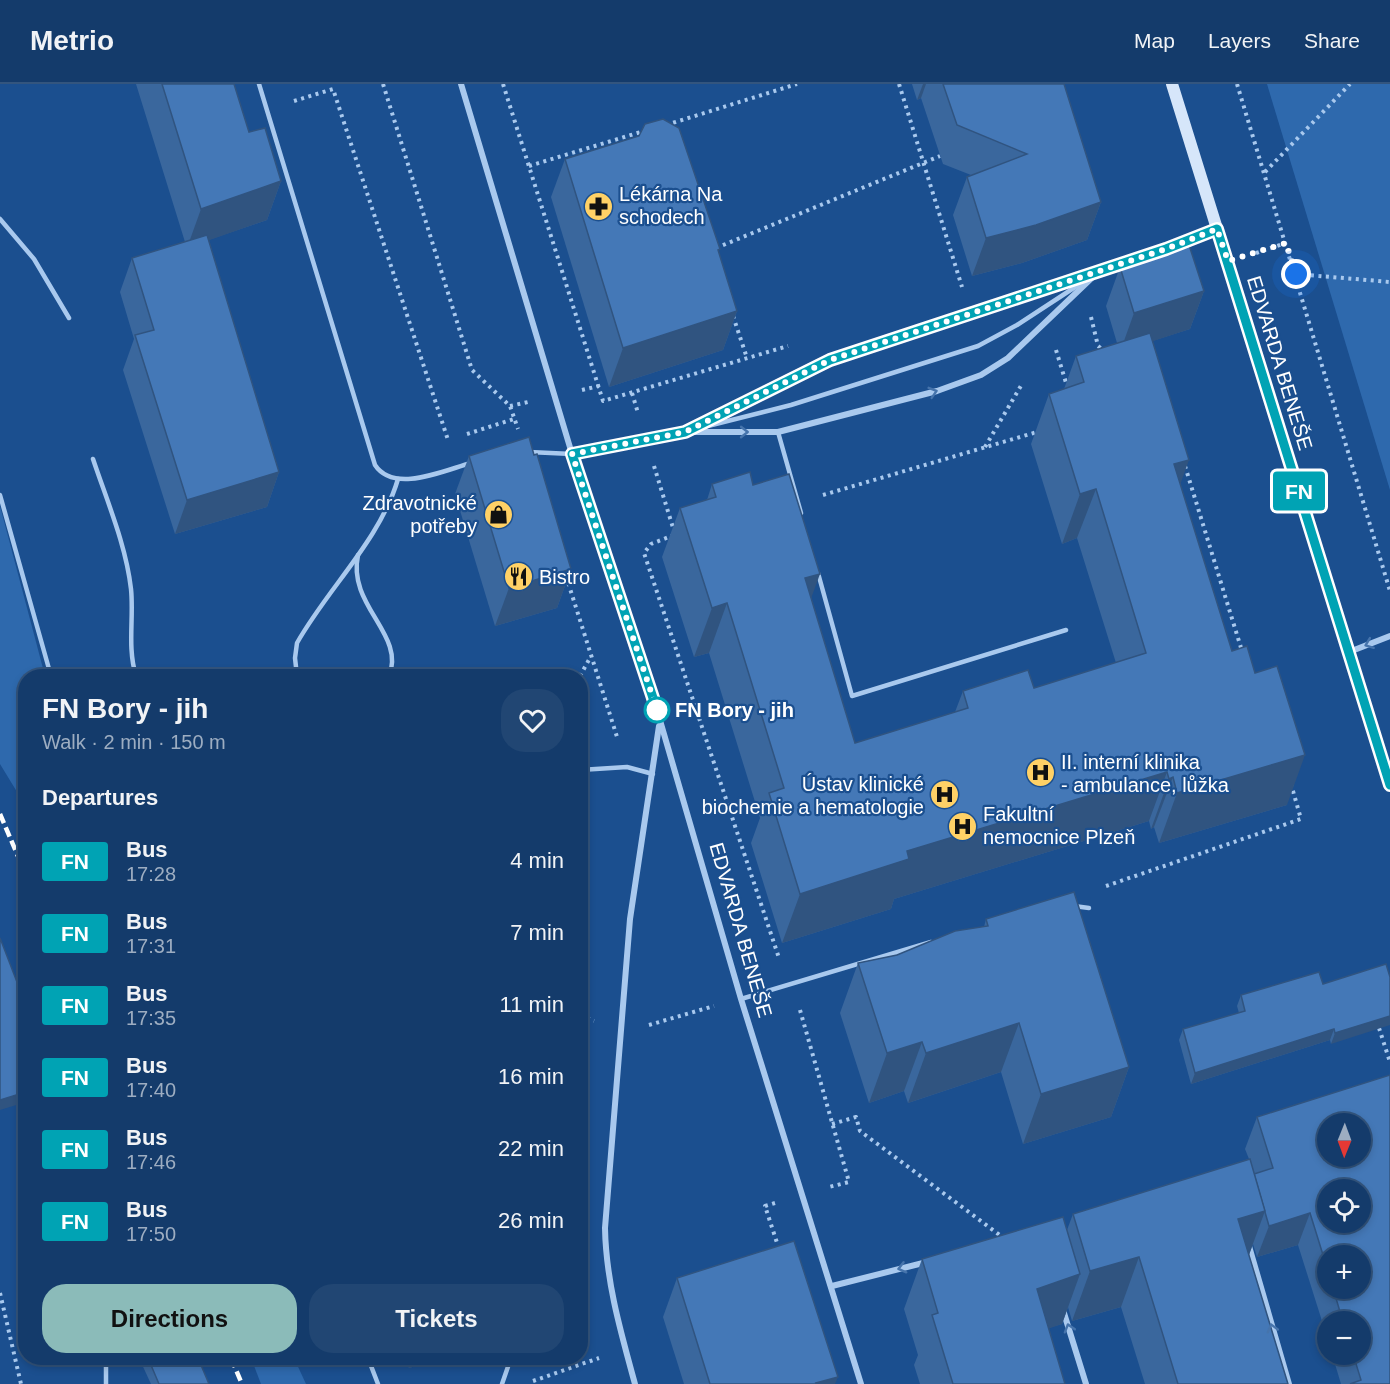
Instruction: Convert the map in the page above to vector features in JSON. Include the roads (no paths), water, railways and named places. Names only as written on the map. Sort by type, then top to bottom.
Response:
[{"type":"street","name":"EDVARDA BENEŠE","points":[[461,84],[572,454],[657,710],[741,999],[861,1384]]},
{"type":"street","name":"EDVARDA BENEŠE","points":[[1172,84],[1390,785]]},
{"type":"street","points":[[685,432],[830,360],[1099,271],[1217,229]]},
{"type":"street","points":[[572,454],[685,432],[778,432],[926,394],[981,375],[1008,358],[1099,271]]},
{"type":"street","points":[[1349,652],[1390,636]]},
{"type":"street","points":[[635,1384],[610,1280],[605,1228],[630,919],[660,729],[657,710]]},
{"type":"street","points":[[1246,1239],[1289,1384]]},
{"type":"street","points":[[832,1286],[931,1261]]},
{"type":"street","points":[[1059,1298],[1086,1384]]},
{"type":"lane","points":[[259,84],[375,465],[380,472],[398,479],[412,478],[482,460]]},
{"type":"lane","points":[[0,219],[34,259],[69,318]]},
{"type":"lane","points":[[685,432],[791,405],[978,346],[1017,325],[1099,271]]},
{"type":"lane","points":[[778,432],[804,524]]},
{"type":"lane","points":[[525,452],[572,454]]},
{"type":"lane","points":[[93,459],[124,554],[131,590],[134,669]]},
{"type":"lane","points":[[296,669],[297,642],[392,498],[398,479]]},
{"type":"lane","points":[[0,495],[49,669]]},
{"type":"lane","points":[[358,552],[355,569],[357,581],[369,611],[388,639],[392,654],[390,669]]},
{"type":"lane","points":[[817,570],[852,696],[1066,630]]},
{"type":"lane","points":[[588,769],[627,767],[653,774]]},
{"type":"lane","points":[[1066,905],[1089,908]]},
{"type":"lane","points":[[741,999],[933,941]]},
{"type":"lane","points":[[106,1365],[106,1384]]},
{"type":"lane","points":[[371,1365],[378,1384]]},
{"type":"lane","points":[[502,1384],[509,1365]]},
{"type":"railway","points":[[0,814],[18,856]]},
{"type":"railway","points":[[234,1365],[242,1384]]},
{"type":"place","name":"Lékárna Na schodech","points":[[598,206]]},
{"type":"place","name":"Zdravotnické potřeby","points":[[498,515]]},
{"type":"place","name":"Bistro","points":[[518,577]]},
{"type":"place","name":"FN Bory - jih","points":[[657,710]]},
{"type":"place","name":"II. interní klinika - ambulance, lůžka","points":[[1040,773]]},
{"type":"place","name":"Ústav klinické biochemie a hematologie","points":[[945,795]]},
{"type":"place","name":"Fakultní nemocnice Plzeň","points":[[962,826]]}]
